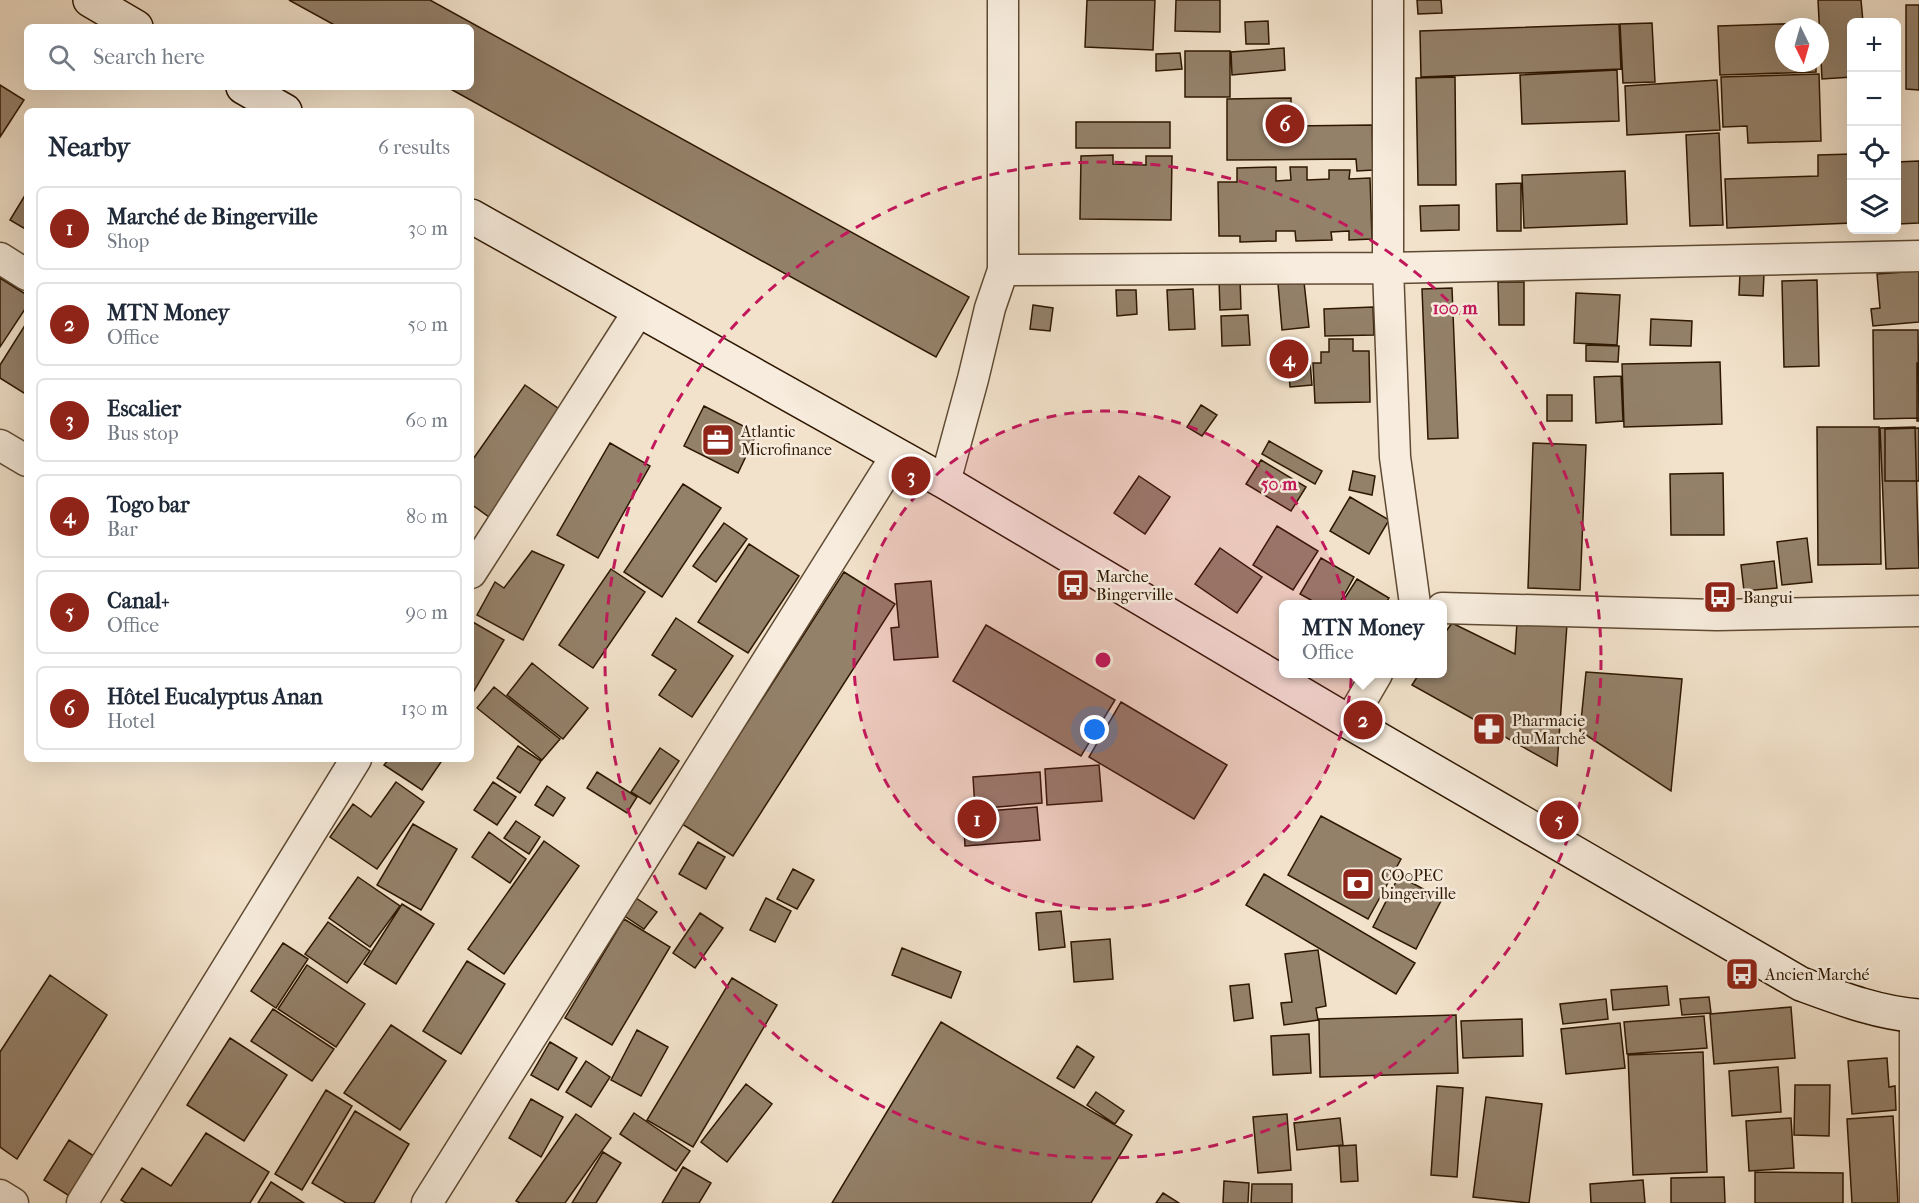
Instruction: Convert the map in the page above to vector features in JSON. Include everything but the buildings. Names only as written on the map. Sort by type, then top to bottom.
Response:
[{"type":"main road","points":[[90,0],[131,24]]},
{"type":"main road","points":[[248,90],[280,108]]},
{"type":"main road","points":[[474,218],[638,312],[945,482],[1349,722],[1801,984],[1846,1001],[1917,1016]]},
{"type":"street","points":[[945,482],[990,308],[1003,270],[1004,0]]},
{"type":"street","points":[[1388,0],[1388,268],[1395,457],[1414,600]]},
{"type":"street","points":[[1003,270],[1388,268],[1919,256]]},
{"type":"street","points":[[0,258],[24,273]]},
{"type":"street","points":[[474,561],[481,534],[638,312]]},
{"type":"street","points":[[0,445],[24,459]]},
{"type":"street","points":[[427,1203],[896,456]]},
{"type":"street","points":[[1447,608],[1717,615],[1919,611]]},
{"type":"street","points":[[1349,722],[1375,678]]},
{"type":"street","points":[[82,1203],[354,762]]},
{"type":"street","points":[[1915,1203],[1917,1016]]},
{"type":"street","points":[[0,1195],[14,1203]]},
{"type":"place","name":"Hôtel Eucalyptus Anan","points":[[1285,124]]},
{"type":"place","name":"Togo bar","points":[[1289,359]]},
{"type":"place","name":"Atlantic Microfinance","points":[[718,440]]},
{"type":"place","name":"Escalier","points":[[911,476]]},
{"type":"place","name":"Marche Bingerville","points":[[1073,585]]},
{"type":"place","name":"Bangui","points":[[1720,597]]},
{"type":"place","name":"MTN Money","points":[[1363,720]]},
{"type":"place","name":"Pharmacie du Marché","points":[[1489,729]]},
{"type":"place","name":"Marché de Bingerville","points":[[977,819]]},
{"type":"place","name":"Canal+","points":[[1559,820]]},
{"type":"place","name":"CO0PEC bingerville","points":[[1358,884]]},
{"type":"place","name":"Ancien Marché","points":[[1742,974]]}]
